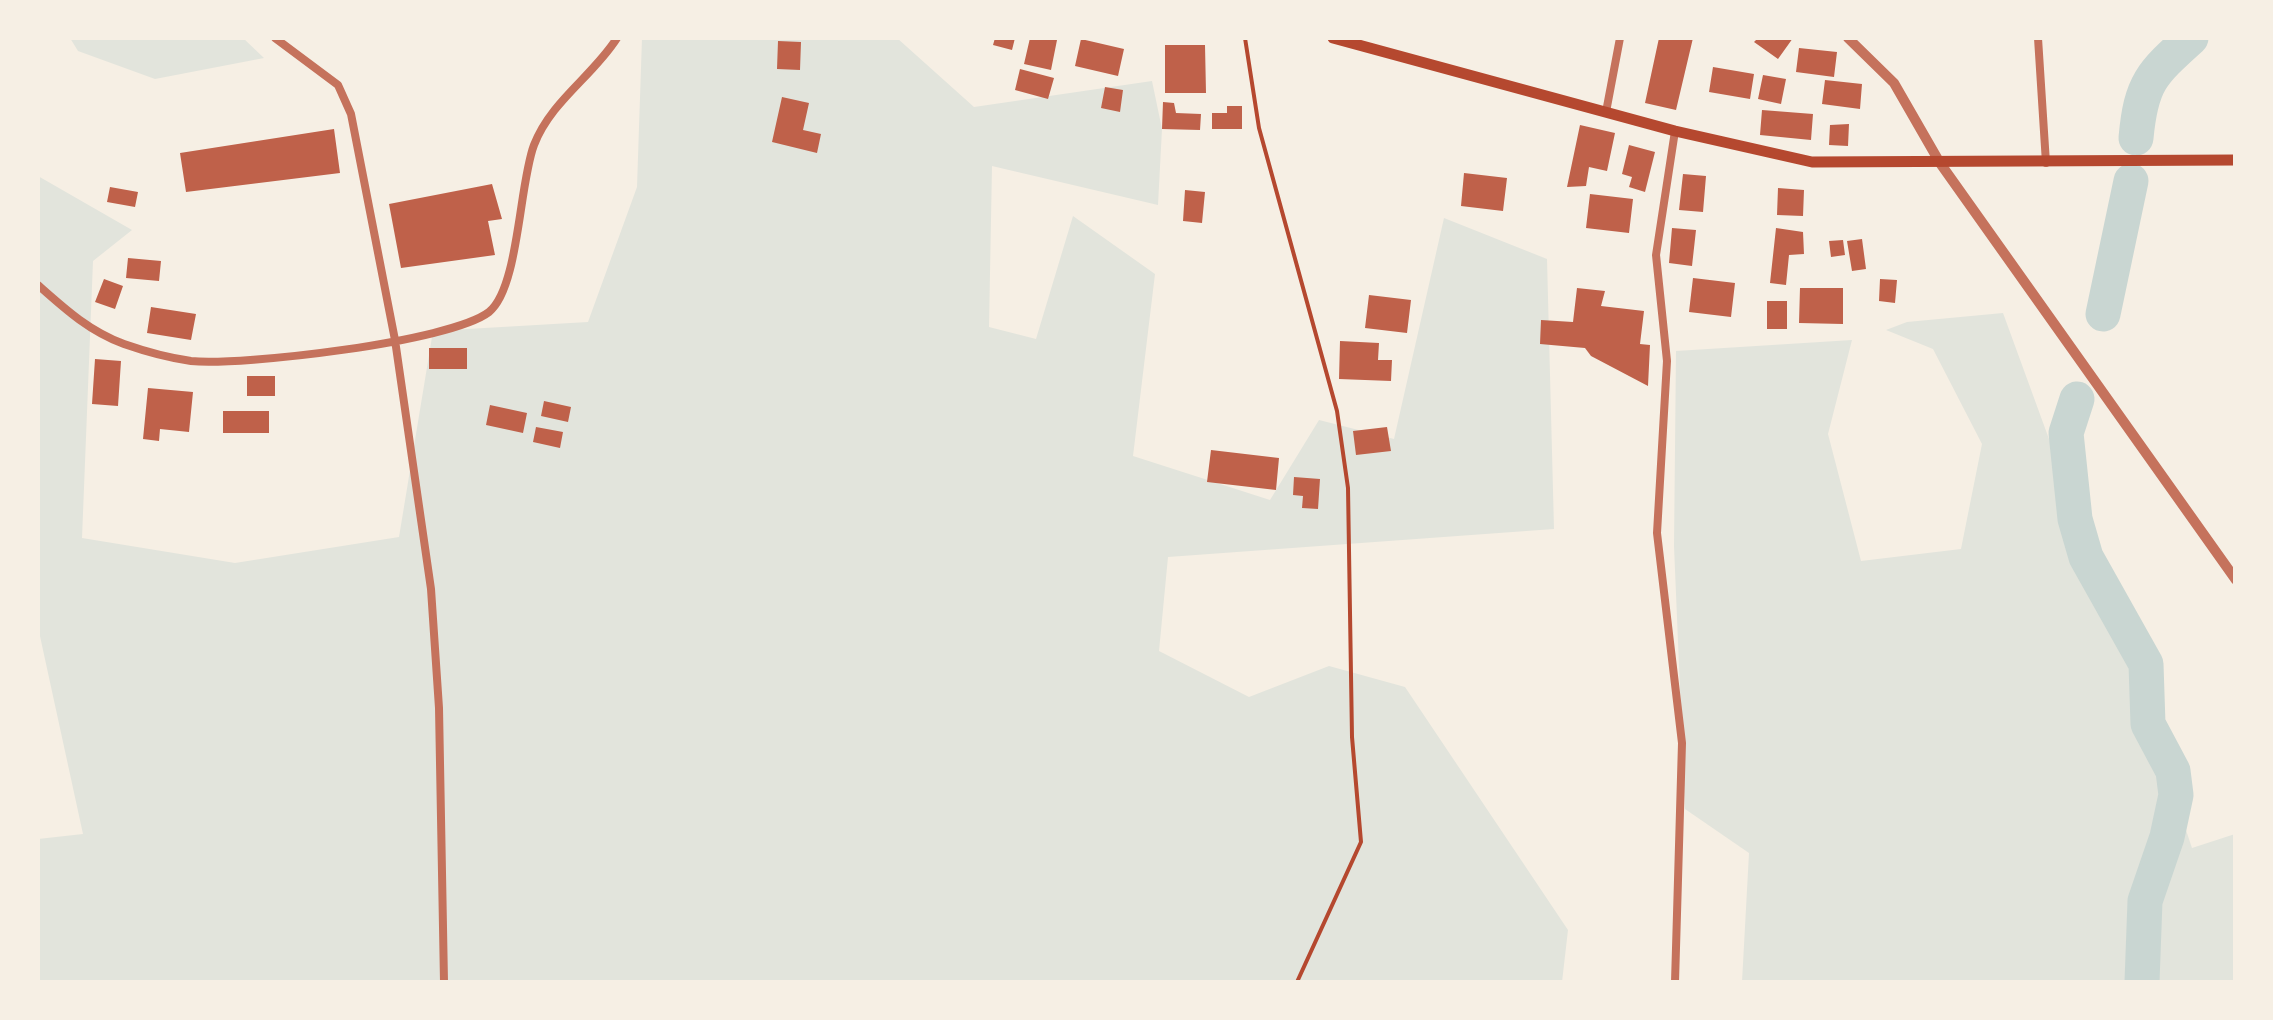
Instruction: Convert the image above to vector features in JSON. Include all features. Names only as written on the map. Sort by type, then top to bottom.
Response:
[{"type":"main road","points":[[1333,38],[1675,132],[1812,162],[2236,160]]},
{"type":"street","points":[[275,38],[338,85],[351,114],[395,340],[432,589],[439,708],[444,982]]},
{"type":"street","points":[[38,285],[89,329],[126,345],[191,361],[277,357],[395,340],[464,323],[491,311],[508,276],[534,145],[563,96],[617,38]]},
{"type":"street","points":[[1606,112],[1620,38]]},
{"type":"street","points":[[1848,38],[1894,82],[1940,163],[2236,580]]},
{"type":"street","points":[[2038,38],[2046,163]]},
{"type":"street","points":[[1675,132],[1656,254],[1667,361],[1657,533],[1673,640],[1682,743],[1675,982]]},
{"type":"path","points":[[1245,38],[1258,128],[1337,411],[1348,488],[1352,737],[1361,842],[1298,982]]},
{"type":"shaded area","points":[[70,38],[243,38],[264,58],[155,79],[78,51]]},
{"type":"shaded area","points":[[642,38],[897,38],[974,107],[1152,81],[1162,129],[1158,205],[992,166],[989,327],[1036,339],[1073,216],[1155,274],[1133,456],[1270,500],[1319,420],[1394,439],[1444,218],[1547,259],[1554,529],[1168,557],[1159,651],[1249,697],[1329,666],[1405,687],[1568,930],[1562,982],[38,982],[38,839],[83,834],[38,627],[38,176],[132,230],[93,261],[82,538],[235,563],[399,537],[433,331],[588,322],[637,187]]},
{"type":"shaded area","points":[[2003,313],[2122,639],[2192,848],[2235,834],[2235,982],[1742,982],[1749,853],[1685,809],[1674,546],[1676,351],[1852,340],[1828,434],[1861,561],[1961,549],[1982,444],[1933,349],[1886,330],[1907,322]]},
{"type":"building","points":[[995,38],[1015,38],[1012,50],[993,45]]},
{"type":"building","points":[[1030,38],[1057,40],[1051,70],[1024,64]]},
{"type":"building","points":[[1659,38],[1693,38],[1676,110],[1645,103]]},
{"type":"building","points":[[1758,38],[1793,38],[1778,59],[1754,42]]},
{"type":"building","points":[[1081,39],[1124,49],[1118,76],[1075,66]]},
{"type":"building","points":[[778,41],[801,42],[800,70],[777,69]]},
{"type":"building","points":[[1165,45],[1205,45],[1206,93],[1165,93]]},
{"type":"building","points":[[1799,48],[1837,52],[1834,77],[1796,72]]},
{"type":"building","points":[[1713,67],[1754,74],[1750,99],[1709,92]]},
{"type":"building","points":[[1020,69],[1054,78],[1048,99],[1015,90]]},
{"type":"building","points":[[1763,75],[1786,79],[1781,104],[1758,99]]},
{"type":"building","points":[[1825,80],[1862,84],[1860,109],[1822,104]]},
{"type":"building","points":[[1105,87],[1123,90],[1120,112],[1101,108]]},
{"type":"building","points":[[782,97],[809,103],[803,130],[821,134],[817,153],[772,142]]},
{"type":"building","points":[[1163,102],[1174,103],[1176,113],[1201,114],[1200,130],[1162,129]]},
{"type":"building","points":[[1227,106],[1242,106],[1242,129],[1212,129],[1212,113],[1227,113]]},
{"type":"building","points":[[1762,110],[1813,114],[1811,140],[1760,135]]},
{"type":"building","points":[[1849,124],[1848,146],[1829,145],[1830,125]]},
{"type":"building","points":[[1580,125],[1615,133],[1607,171],[1589,167],[1586,186],[1567,187]]},
{"type":"building","points":[[334,129],[340,173],[186,192],[180,153]]},
{"type":"building","points":[[1629,145],[1655,152],[1645,192],[1629,187],[1632,177],[1622,174]]},
{"type":"building","points":[[1464,173],[1507,178],[1503,211],[1461,206]]},
{"type":"building","points":[[1683,174],[1706,176],[1703,212],[1679,210]]},
{"type":"building","points":[[492,184],[502,219],[488,221],[495,255],[401,268],[389,204]]},
{"type":"building","points":[[110,187],[138,192],[135,207],[107,202]]},
{"type":"building","points":[[1778,188],[1804,190],[1803,216],[1777,215]]},
{"type":"building","points":[[1185,190],[1205,192],[1202,223],[1183,221]]},
{"type":"building","points":[[1590,194],[1633,199],[1629,233],[1586,228]]},
{"type":"building","points":[[1672,228],[1696,230],[1692,266],[1669,263]]},
{"type":"building","points":[[1776,228],[1803,232],[1804,254],[1789,255],[1786,285],[1770,283]]},
{"type":"building","points":[[1862,239],[1866,269],[1852,271],[1847,241]]},
{"type":"building","points":[[1843,240],[1845,255],[1831,257],[1829,241]]},
{"type":"building","points":[[128,258],[161,261],[159,281],[126,278]]},
{"type":"building","points":[[1693,278],[1735,283],[1731,317],[1689,312]]},
{"type":"building","points":[[104,279],[123,286],[115,309],[95,302]]},
{"type":"building","points":[[1880,279],[1897,280],[1895,303],[1879,301]]},
{"type":"building","points":[[1577,288],[1605,291],[1601,306],[1644,311],[1640,344],[1650,345],[1648,386],[1591,356],[1585,348],[1540,344],[1541,320],[1573,322]]},
{"type":"building","points":[[1800,288],[1843,288],[1843,324],[1799,323]]},
{"type":"building","points":[[1369,295],[1411,300],[1407,333],[1365,328]]},
{"type":"building","points":[[1767,301],[1787,301],[1787,329],[1767,329]]},
{"type":"building","points":[[151,307],[196,314],[191,340],[147,333]]},
{"type":"building","points":[[1340,341],[1379,343],[1378,360],[1392,360],[1391,381],[1339,379]]},
{"type":"building","points":[[429,348],[467,348],[467,369],[429,369]]},
{"type":"building","points":[[95,359],[121,361],[118,406],[92,404]]},
{"type":"building","points":[[247,376],[275,376],[275,396],[247,396]]},
{"type":"building","points":[[148,388],[193,392],[189,432],[160,429],[159,441],[143,439]]},
{"type":"building","points":[[544,401],[571,407],[568,422],[541,416]]},
{"type":"building","points":[[490,405],[527,413],[523,433],[486,425]]},
{"type":"building","points":[[223,411],[269,411],[269,433],[223,433]]},
{"type":"building","points":[[536,427],[563,432],[560,448],[533,442]]},
{"type":"building","points":[[1387,427],[1391,451],[1356,455],[1353,431]]},
{"type":"building","points":[[1211,450],[1279,458],[1276,490],[1207,482]]},
{"type":"building","points":[[1294,477],[1320,479],[1318,509],[1302,508],[1303,496],[1293,495]]},
{"type":"waterway","points":[[2136,138],[2141,104],[2150,81],[2191,38]]},
{"type":"waterway","points":[[2103,314],[2131,181]]},
{"type":"waterway","points":[[2077,399],[2066,433],[2075,519],[2086,557],[2146,664],[2148,724],[2173,771],[2176,795],[2167,837],[2145,901],[2142,982]]}]
